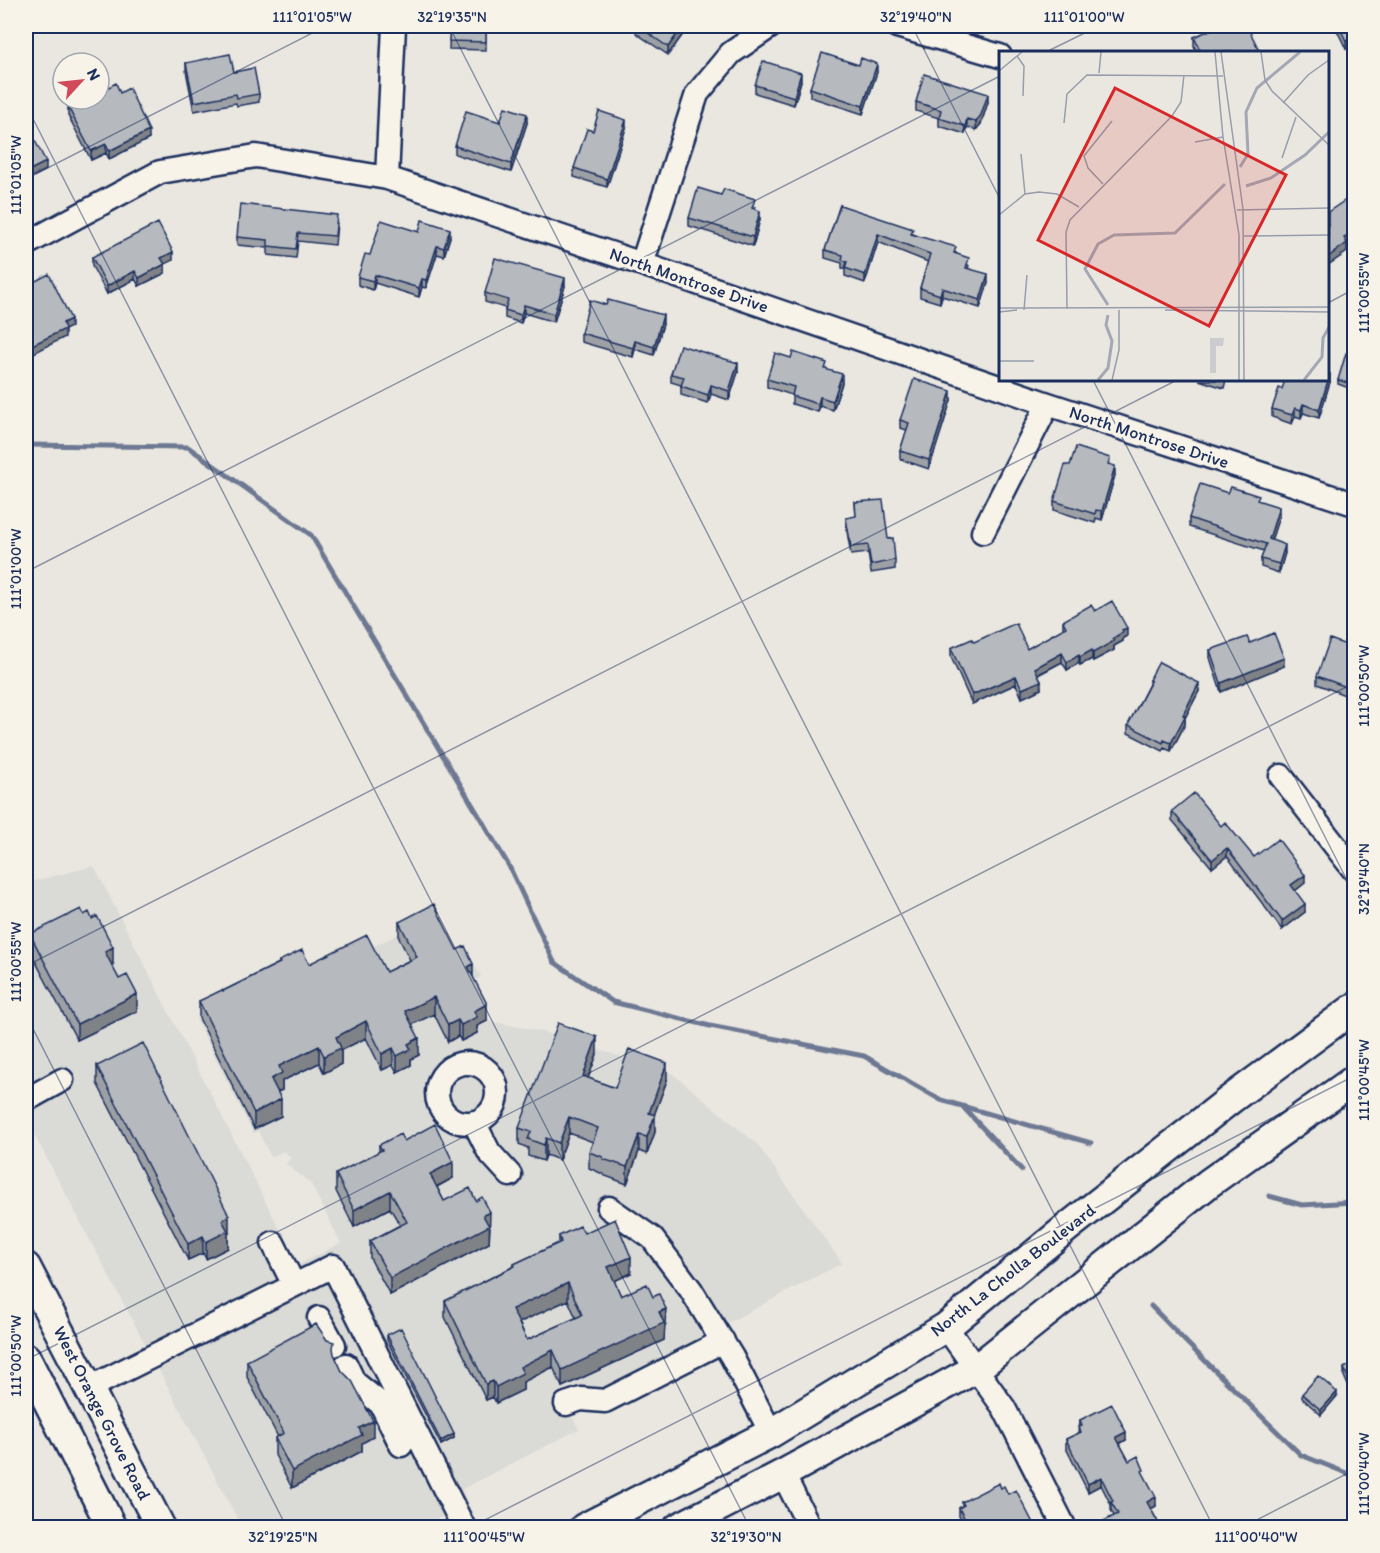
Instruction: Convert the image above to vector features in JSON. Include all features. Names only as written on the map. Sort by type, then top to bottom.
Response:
[{"type":"main road","name":"North La Cholla Boulevard","points":[[584,1527],[771,1433],[946,1327],[1231,1099],[1354,1008]]},
{"type":"main road","points":[[678,1527],[783,1474],[977,1368],[1209,1183],[1354,1080]]},
{"type":"main road","name":"West Orange Grove Road","points":[[26,1267],[161,1527]]},
{"type":"main road","points":[[26,1358],[112,1527]]},
{"type":"street","points":[[387,178],[394,26]]},
{"type":"street","points":[[642,264],[697,94],[731,53],[771,26]]},
{"type":"street","points":[[897,26],[999,56]]},
{"type":"street","name":"North Montrose Drive","points":[[26,244],[160,172],[256,156],[387,178],[1048,404],[1354,504]]},
{"type":"street","points":[[983,532],[1048,404]]},
{"type":"street","points":[[1281,776],[1354,870]]},
{"type":"street","points":[[26,1100],[62,1080]]},
{"type":"street","points":[[474,1122],[489,1152],[510,1174]]},
{"type":"street","points":[[609,1208],[652,1238],[691,1290],[732,1357],[771,1433]]},
{"type":"street","points":[[273,1243],[294,1285]]},
{"type":"street","points":[[89,1388],[333,1266],[464,1527]]},
{"type":"street","points":[[319,1318],[334,1345]]},
{"type":"street","points":[[946,1327],[1004,1408],[1065,1527]]},
{"type":"street","points":[[566,1404],[581,1399],[606,1401],[723,1341]]},
{"type":"street","points":[[346,1365],[354,1382],[381,1404],[401,1445]]},
{"type":"street","points":[[783,1474],[810,1527]]},
{"type":"shaded area","points":[[94,866],[298,1265],[341,1243],[311,1184],[286,1164],[291,1158],[284,1151],[271,1157],[258,1131],[253,1133],[196,1019],[310,961],[317,975],[436,915],[462,965],[472,960],[481,977],[471,982],[489,1021],[543,1032],[672,1073],[757,1144],[842,1263],[605,1387],[579,1385],[558,1392],[579,1429],[462,1489],[468,1504],[422,1527],[242,1527],[26,1119],[26,883]]},
{"type":"building","points":[[450,26],[486,26],[486,42],[449,41]]},
{"type":"building","points":[[638,26],[683,26],[668,47]]},
{"type":"building","points":[[1219,26],[1247,26],[1260,51],[1201,51],[1194,37]]},
{"type":"building","points":[[1339,26],[1354,26],[1354,37],[1346,41]]},
{"type":"building","points":[[822,53],[859,65],[861,58],[877,64],[863,106],[810,88]]},
{"type":"building","points":[[230,54],[234,72],[254,68],[259,94],[237,98],[236,94],[194,102],[186,63]]},
{"type":"building","points":[[763,61],[801,73],[794,97],[755,85]]},
{"type":"building","points":[[924,74],[988,94],[981,115],[976,122],[967,119],[965,126],[939,118],[941,110],[916,102]]},
{"type":"building","points":[[116,83],[120,93],[129,88],[149,131],[109,151],[106,144],[91,151],[70,111],[111,111],[111,86]]},
{"type":"building","points":[[505,107],[527,114],[511,164],[455,146],[466,111],[500,122]]},
{"type":"building","points":[[599,111],[626,120],[607,179],[574,168],[587,129],[593,131]]},
{"type":"building","points":[[32,135],[46,162],[26,172],[26,138]]},
{"type":"building","points":[[698,188],[721,195],[724,189],[755,199],[752,208],[760,211],[753,237],[689,218]]},
{"type":"building","points":[[1350,197],[1354,204],[1354,231],[1344,238],[1347,243],[1329,256],[1329,211]]},
{"type":"building","points":[[240,204],[337,215],[335,236],[298,233],[296,249],[268,246],[268,240],[237,237]]},
{"type":"building","points":[[840,205],[913,229],[911,234],[956,247],[954,253],[969,258],[966,268],[988,274],[980,300],[942,288],[940,295],[920,288],[930,254],[878,234],[865,275],[845,268],[847,262],[842,260],[843,255],[825,250]]},
{"type":"building","points":[[381,220],[419,232],[422,220],[450,229],[444,248],[437,246],[426,280],[422,279],[419,288],[375,275],[373,281],[358,277],[365,254],[370,255]]},
{"type":"building","points":[[158,223],[173,252],[161,258],[165,264],[139,278],[135,271],[107,286],[92,257]]},
{"type":"building","points":[[495,258],[565,278],[554,314],[524,305],[521,315],[505,310],[508,300],[485,293]]},
{"type":"building","points":[[49,274],[71,319],[63,323],[65,329],[26,348],[26,286]]},
{"type":"building","points":[[590,300],[606,305],[608,300],[663,315],[654,347],[635,341],[633,348],[581,333]]},
{"type":"building","points":[[680,345],[738,363],[729,391],[711,385],[708,395],[681,386],[684,377],[671,374]]},
{"type":"building","points":[[793,352],[827,363],[825,369],[842,374],[833,401],[820,397],[818,404],[792,396],[794,387],[767,379],[775,353],[791,358]]},
{"type":"building","points":[[1346,353],[1354,356],[1354,385],[1338,380]]},
{"type":"building","points":[[914,379],[951,391],[929,460],[900,451],[909,423],[900,420]]},
{"type":"building","points":[[1285,381],[1328,381],[1319,410],[1303,404],[1301,410],[1295,408],[1292,415],[1272,409],[1279,388],[1282,389]]},
{"type":"building","points":[[1076,447],[1110,458],[1108,464],[1115,466],[1102,511],[1096,510],[1095,514],[1054,501],[1065,465],[1070,465]]},
{"type":"building","points":[[1200,484],[1228,493],[1231,487],[1259,496],[1257,500],[1279,507],[1269,539],[1285,545],[1279,564],[1261,559],[1266,544],[1189,518]]},
{"type":"building","points":[[883,500],[888,539],[893,538],[895,560],[871,565],[868,545],[851,547],[846,518],[856,516],[855,502]]},
{"type":"building","points":[[1112,601],[1127,628],[1112,639],[1114,641],[1093,653],[1092,650],[1067,662],[1062,653],[1035,668],[1041,681],[1022,689],[1016,676],[972,695],[951,648],[972,639],[974,642],[1016,623],[1027,649],[1066,627],[1063,621],[1091,605],[1095,611]]},
{"type":"building","points":[[1274,633],[1284,658],[1221,683],[1210,650],[1247,637],[1250,643]]},
{"type":"building","points":[[1330,639],[1354,648],[1352,689],[1317,676]]},
{"type":"building","points":[[1159,662],[1199,683],[1171,743],[1164,740],[1163,743],[1128,725]]},
{"type":"building","points":[[1194,793],[1221,826],[1225,822],[1254,857],[1278,839],[1305,875],[1291,885],[1305,904],[1282,921],[1227,848],[1212,860],[1172,811]]},
{"type":"building","points":[[434,904],[457,950],[465,946],[473,964],[468,967],[487,1004],[474,1011],[477,1017],[461,1025],[458,1020],[448,1025],[434,997],[405,1011],[419,1038],[408,1044],[411,1049],[397,1056],[393,1048],[382,1054],[366,1021],[336,1037],[341,1048],[324,1056],[319,1046],[279,1066],[282,1073],[271,1079],[281,1099],[254,1113],[199,1001],[280,963],[279,961],[302,950],[309,964],[367,935],[386,972],[417,957],[399,922]]},
{"type":"building","points":[[81,909],[84,915],[89,912],[92,919],[97,916],[113,947],[105,952],[119,979],[127,975],[137,994],[77,1024],[30,934]]},
{"type":"building","points":[[558,1023],[597,1037],[583,1076],[615,1088],[629,1049],[667,1063],[649,1113],[655,1115],[647,1137],[639,1135],[627,1167],[589,1152],[598,1128],[569,1117],[559,1143],[546,1138],[544,1145],[528,1139],[531,1132],[519,1128]]},
{"type":"building","points":[[143,1043],[229,1216],[222,1220],[228,1231],[206,1242],[203,1236],[188,1244],[97,1066]]},
{"type":"building","points":[[435,1124],[453,1162],[430,1174],[444,1201],[470,1188],[476,1201],[482,1197],[490,1212],[483,1215],[489,1226],[390,1278],[370,1241],[407,1222],[390,1191],[354,1210],[336,1174],[382,1150],[379,1145],[400,1134],[404,1141]]},
{"type":"building","points":[[615,1219],[631,1257],[608,1267],[621,1296],[647,1284],[653,1297],[659,1294],[666,1309],[659,1312],[664,1323],[562,1370],[553,1350],[520,1367],[523,1373],[496,1387],[493,1381],[486,1384],[445,1301],[561,1242],[559,1236],[580,1226],[584,1233]],"holes":[[[568,1283],[582,1315],[527,1340],[512,1309]]]},
{"type":"building","points":[[316,1324],[327,1340],[334,1342],[334,1354],[342,1371],[352,1381],[373,1421],[359,1428],[362,1435],[292,1471],[275,1438],[284,1433],[247,1361]]},
{"type":"building","points":[[401,1328],[454,1434],[441,1441],[387,1335]]},
{"type":"building","points":[[1354,1363],[1354,1388],[1353,1389],[1344,1368]]},
{"type":"building","points":[[1318,1376],[1337,1392],[1321,1410],[1302,1394]]},
{"type":"building","points":[[1112,1404],[1126,1432],[1116,1437],[1129,1461],[1138,1456],[1144,1470],[1142,1471],[1156,1497],[1147,1502],[1160,1526],[1163,1527],[1107,1527],[1104,1521],[1118,1514],[1111,1502],[1113,1501],[1101,1477],[1088,1484],[1066,1439],[1081,1432],[1080,1420]]},
{"type":"building","points":[[999,1483],[1001,1488],[1004,1486],[1008,1494],[1016,1490],[1035,1527],[969,1527],[959,1508],[964,1505],[962,1502]]},
{"type":"waterway","points":[[26,445],[188,447],[311,535],[509,866],[554,962],[613,1002],[710,1026],[864,1056],[941,1100],[1091,1143]]},
{"type":"waterway","points":[[962,1106],[1022,1170]]},
{"type":"waterway","points":[[1269,1196],[1302,1205],[1354,1202]]},
{"type":"waterway","points":[[1151,1306],[1301,1455],[1354,1476]]}]
